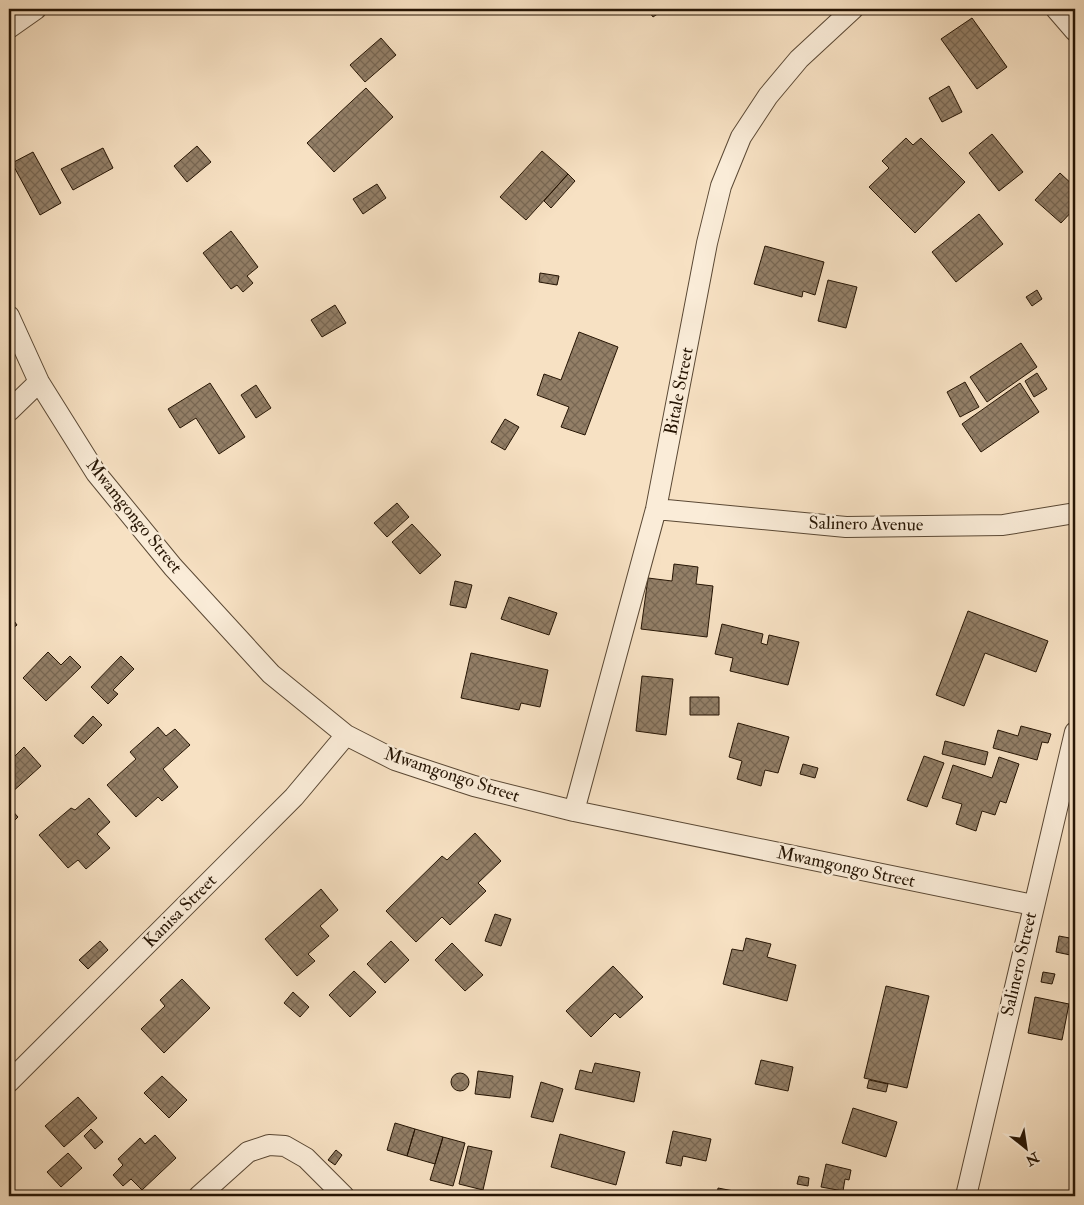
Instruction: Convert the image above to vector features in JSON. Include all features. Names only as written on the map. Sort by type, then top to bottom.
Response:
[{"type":"street","points":[[9,28],[36,9]]},
{"type":"street","name":"Bitale Street","points":[[574,811],[656,509],[707,243],[720,186],[741,137],[768,96],[799,59],[854,9]]},
{"type":"street","points":[[1056,9],[1075,31]]},
{"type":"street","name":"Mwamgongo Street","points":[[9,316],[39,382],[96,473],[173,567],[271,674],[346,735],[395,760],[474,786],[574,811],[1033,905]]},
{"type":"street","points":[[9,411],[39,382]]},
{"type":"street","name":"Salinero Avenue","points":[[656,509],[846,527],[1003,525],[1075,513]]},
{"type":"street","name":"Salinero Street","points":[[966,1196],[1075,732]]},
{"type":"street","name":"Kanisa Street","points":[[9,1082],[294,797],[346,735]]},
{"type":"street","points":[[199,1196],[248,1152],[269,1145],[285,1146],[306,1158],[344,1196]]},
{"type":"building","points":[[647,9],[665,9],[653,17]]},
{"type":"building","points":[[972,18],[1007,67],[977,89],[941,39]]},
{"type":"building","points":[[381,38],[396,55],[365,82],[350,65]]},
{"type":"building","points":[[949,86],[962,112],[942,122],[929,98]]},
{"type":"building","points":[[366,88],[393,117],[334,172],[307,143]]},
{"type":"building","points":[[992,134],[1023,172],[999,191],[969,153]]},
{"type":"building","points":[[906,138],[913,145],[921,138],[965,182],[915,233],[869,187],[889,168],[882,161]]},
{"type":"building","points":[[197,146],[211,162],[187,182],[174,166]]},
{"type":"building","points":[[103,148],[113,168],[73,190],[61,169]]},
{"type":"building","points":[[542,151],[568,174],[526,220],[500,197]]},
{"type":"building","points":[[33,152],[61,203],[40,215],[12,163]]},
{"type":"building","points":[[1060,173],[1075,187],[1075,208],[1061,223],[1035,200]]},
{"type":"building","points":[[568,174],[575,181],[551,208],[544,201]]},
{"type":"building","points":[[377,184],[386,198],[363,214],[353,199]]},
{"type":"building","points":[[979,214],[1003,244],[956,282],[932,252]]},
{"type":"building","points":[[231,231],[258,267],[247,276],[253,283],[243,292],[237,285],[231,289],[203,253]]},
{"type":"building","points":[[765,246],[824,262],[815,295],[803,291],[802,297],[754,284]]},
{"type":"building","points":[[540,273],[559,276],[557,285],[539,282]]},
{"type":"building","points":[[828,280],[857,287],[846,328],[818,321]]},
{"type":"building","points":[[1037,290],[1042,299],[1032,306],[1026,297]]},
{"type":"building","points":[[335,305],[346,323],[322,337],[311,320]]},
{"type":"building","points":[[579,332],[618,347],[585,435],[561,427],[569,407],[537,395],[544,374],[561,380]]},
{"type":"building","points":[[1021,343],[1037,367],[987,402],[970,377]]},
{"type":"building","points":[[1037,373],[1047,389],[1034,397],[1025,381]]},
{"type":"building","points":[[965,382],[979,407],[960,417],[947,392]]},
{"type":"building","points":[[210,383],[245,437],[219,454],[196,418],[180,428],[168,409]]},
{"type":"building","points":[[1020,383],[1039,412],[981,452],[962,424]]},
{"type":"building","points":[[256,385],[271,408],[256,418],[241,395]]},
{"type":"building","points":[[505,419],[519,427],[505,450],[491,442]]},
{"type":"building","points":[[397,503],[409,517],[387,537],[374,523]]},
{"type":"building","points":[[412,524],[441,555],[420,574],[392,542]]},
{"type":"building","points":[[674,564],[698,567],[696,584],[713,586],[707,637],[641,629],[648,578],[672,581]]},
{"type":"building","points":[[455,581],[472,585],[466,608],[450,605]]},
{"type":"building","points":[[509,597],[557,613],[549,635],[501,619]]},
{"type":"building","points":[[968,611],[1048,641],[1036,672],[985,653],[964,706],[936,695]]},
{"type":"building","points":[[9,614],[17,625],[9,631]]},
{"type":"building","points":[[722,624],[763,634],[761,643],[767,645],[769,635],[799,642],[788,685],[730,671],[733,658],[715,654]]},
{"type":"building","points":[[48,652],[61,665],[70,656],[81,667],[46,701],[23,678]]},
{"type":"building","points":[[471,653],[548,670],[540,707],[521,703],[519,710],[461,698]]},
{"type":"building","points":[[121,656],[134,669],[113,690],[118,694],[108,704],[91,687]]},
{"type":"building","points":[[642,676],[673,679],[666,735],[636,731]]},
{"type":"building","points":[[690,697],[719,697],[719,715],[690,715]]},
{"type":"building","points":[[93,716],[102,725],[83,744],[74,736]]},
{"type":"building","points":[[738,723],[789,737],[778,773],[765,770],[761,786],[737,779],[742,761],[729,757]]},
{"type":"building","points":[[1021,726],[1051,734],[1048,743],[1042,742],[1037,760],[993,748],[998,730],[1018,736]]},
{"type":"building","points":[[158,727],[166,736],[175,729],[190,745],[163,769],[178,787],[162,801],[158,797],[136,817],[107,785],[136,759],[130,752]]},
{"type":"building","points":[[945,741],[988,752],[985,765],[942,754]]},
{"type":"building","points":[[24,747],[41,766],[10,794],[9,762]]},
{"type":"building","points":[[924,756],[944,763],[927,807],[907,800]]},
{"type":"building","points":[[999,757],[1019,764],[1006,803],[1000,801],[995,815],[982,811],[976,831],[956,824],[962,804],[942,798],[953,765],[992,778]]},
{"type":"building","points":[[803,764],[818,768],[815,778],[800,774]]},
{"type":"building","points":[[89,798],[110,822],[97,834],[110,848],[86,869],[78,860],[68,868],[39,835],[71,808],[75,810]]},
{"type":"building","points":[[9,807],[18,817],[9,826]]},
{"type":"building","points":[[475,833],[501,861],[478,883],[486,891],[450,925],[442,917],[416,942],[386,911],[442,856],[447,860]]},
{"type":"building","points":[[321,889],[338,910],[320,926],[329,936],[308,954],[315,961],[297,976],[265,939]]},
{"type":"building","points":[[495,914],[511,919],[501,946],[485,941]]},
{"type":"building","points":[[1059,936],[1075,939],[1075,956],[1056,952]]},
{"type":"building","points":[[746,938],[771,944],[767,957],[796,965],[787,1001],[723,984],[732,949],[743,951]]},
{"type":"building","points":[[100,941],[108,950],[88,969],[79,960]]},
{"type":"building","points":[[391,941],[409,960],[385,983],[367,964]]},
{"type":"building","points":[[452,943],[483,975],[465,991],[435,960]]},
{"type":"building","points":[[613,966],[643,997],[620,1018],[615,1013],[591,1037],[566,1011]]},
{"type":"building","points":[[354,971],[376,992],[350,1017],[329,995]]},
{"type":"building","points":[[1043,972],[1055,974],[1052,984],[1041,982]]},
{"type":"building","points":[[182,979],[210,1008],[164,1053],[141,1029],[165,1006],[160,1000]]},
{"type":"building","points":[[886,986],[929,996],[907,1088],[864,1078]]},
{"type":"building","points":[[293,992],[309,1007],[300,1017],[284,1003]]},
{"type":"building","points":[[1035,997],[1069,1004],[1062,1040],[1028,1033]]},
{"type":"building","points":[[761,1060],[793,1067],[788,1091],[755,1084]]},
{"type":"building","points":[[595,1063],[640,1072],[634,1102],[575,1089],[580,1070],[592,1073]]},
{"type":"building","points":[[478,1071],[513,1076],[510,1098],[475,1094]]},
{"type":"building","points":[[456,1073],[464,1073],[469,1078],[467,1089],[456,1091],[451,1086],[451,1078]]},
{"type":"building","points":[[162,1076],[187,1100],[169,1118],[144,1093]]},
{"type":"building","points":[[869,1080],[888,1084],[886,1092],[867,1088]]},
{"type":"building","points":[[541,1082],[563,1089],[553,1122],[531,1117]]},
{"type":"building","points":[[78,1097],[97,1118],[64,1147],[45,1126]]},
{"type":"building","points":[[853,1108],[897,1122],[886,1157],[842,1143]]},
{"type":"building","points":[[395,1123],[415,1129],[407,1156],[387,1150]]},
{"type":"building","points":[[91,1129],[103,1142],[95,1149],[84,1136]]},
{"type":"building","points":[[415,1129],[443,1137],[435,1164],[407,1156]]},
{"type":"building","points":[[673,1131],[711,1139],[706,1161],[683,1156],[681,1166],[666,1163]]},
{"type":"building","points":[[560,1134],[625,1152],[616,1185],[551,1167]]},
{"type":"building","points":[[155,1135],[176,1158],[142,1190],[131,1179],[123,1186],[113,1175],[123,1165],[118,1159],[140,1138],[145,1144]]},
{"type":"building","points":[[443,1137],[465,1143],[453,1186],[430,1180]]},
{"type":"building","points":[[468,1146],[492,1151],[483,1190],[459,1184]]},
{"type":"building","points":[[336,1150],[342,1155],[335,1165],[328,1160]]},
{"type":"building","points":[[68,1153],[82,1168],[61,1187],[47,1172]]},
{"type":"building","points":[[826,1164],[851,1170],[849,1180],[845,1179],[843,1191],[821,1187]]},
{"type":"building","points":[[799,1176],[809,1178],[808,1186],[797,1184]]},
{"type":"building","points":[[718,1188],[760,1196],[717,1196]]}]
